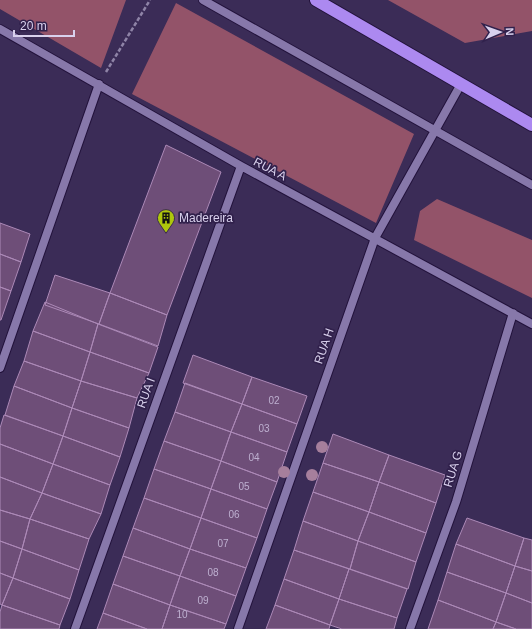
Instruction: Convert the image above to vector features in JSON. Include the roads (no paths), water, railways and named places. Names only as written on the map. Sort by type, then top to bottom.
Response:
[{"type":"highway","points":[[316,0],[532,125]]},
{"type":"street","points":[[203,0],[532,185]]},
{"type":"street","name":"RUA A","points":[[0,29],[99,84],[240,166],[532,324]]},
{"type":"street","points":[[0,368],[99,84]]},
{"type":"street","name":"RUA H","points":[[238,629],[375,238],[461,84]]},
{"type":"street","name":"RUA I","points":[[75,629],[240,166]]},
{"type":"street","name":"RUA G","points":[[410,629],[456,502],[513,314]]},
{"type":"place","name":"Madereira","points":[[166,233]]}]
